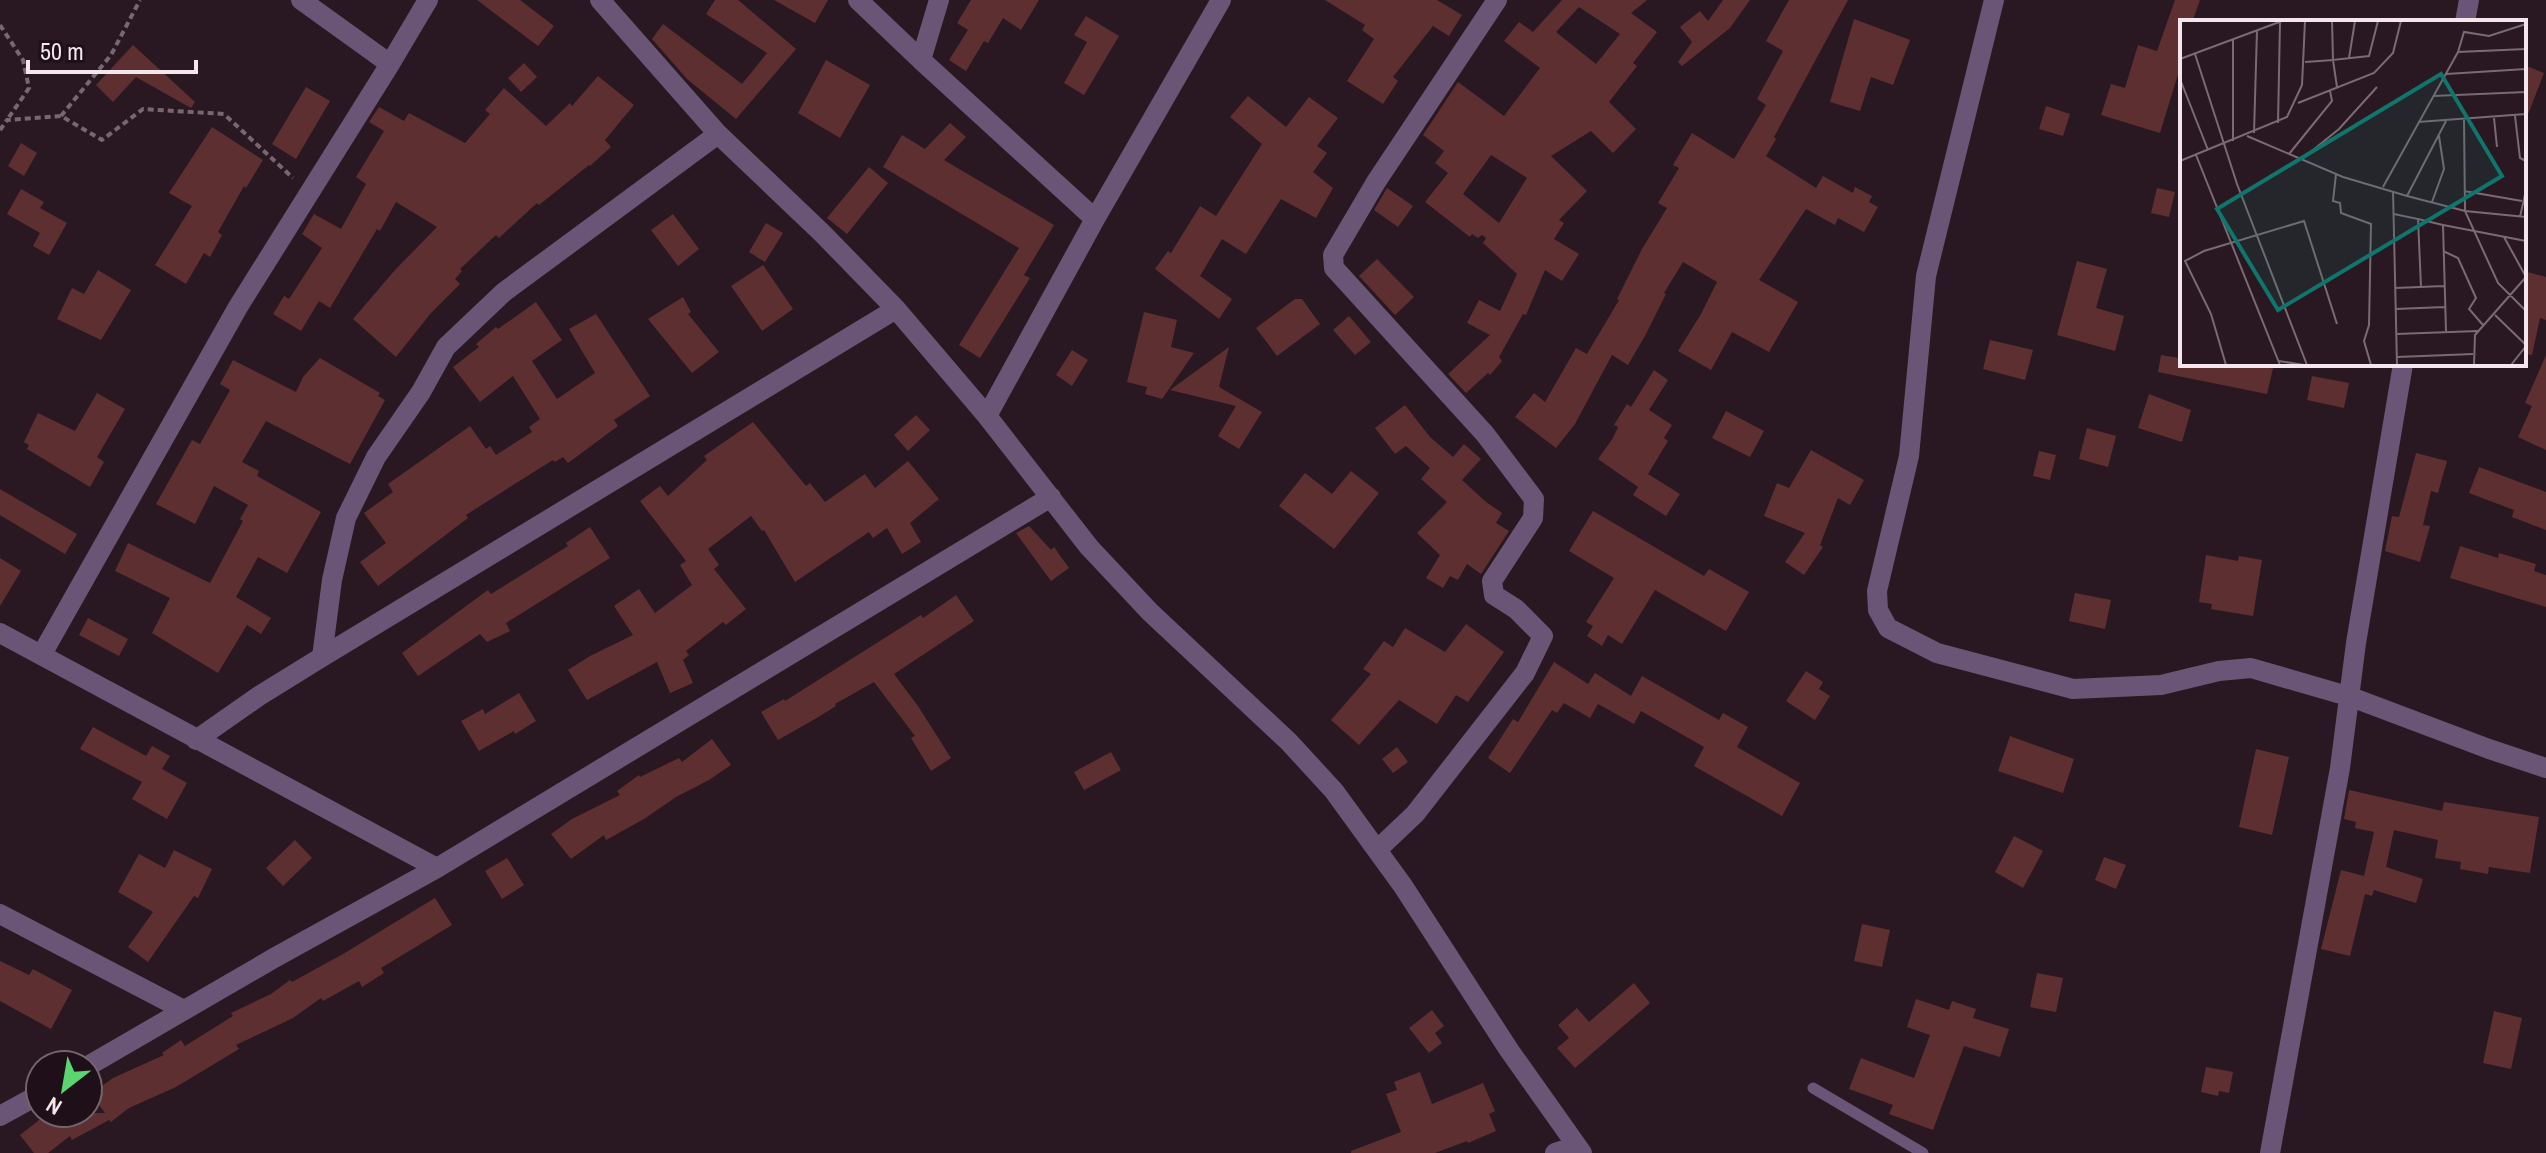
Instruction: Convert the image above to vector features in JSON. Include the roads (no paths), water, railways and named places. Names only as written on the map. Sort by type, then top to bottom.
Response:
[{"type":"street","points":[[301,0],[390,64]]},
{"type":"street","points":[[42,654],[238,307],[428,0]]},
{"type":"street","points":[[600,0],[718,134],[896,309],[987,416],[1089,547],[1150,612],[1289,742],[1334,791],[1403,886],[1509,1050],[1579,1150],[1555,1153]]},
{"type":"street","points":[[858,0],[1095,219]]},
{"type":"street","points":[[921,60],[939,0]]},
{"type":"street","points":[[987,416],[1095,219],[1221,0]]},
{"type":"street","points":[[1377,850],[1415,814],[1525,673],[1543,636],[1516,609],[1494,595],[1492,581],[1533,518],[1534,499],[1485,434],[1334,268],[1332,262],[1333,255],[1376,182],[1497,0]]},
{"type":"street","points":[[1994,0],[1926,276],[1909,456],[1877,591],[1878,610],[1888,628],[1937,653],[2073,689],[2161,685],[2219,671],[2251,668],[2351,697],[2546,768]]},
{"type":"street","points":[[2465,20],[2469,0]]},
{"type":"street","points":[[322,657],[332,580],[346,518],[376,457],[421,392],[446,347],[504,292],[718,134]]},
{"type":"street","points":[[196,740],[322,657],[896,309]]},
{"type":"street","points":[[2270,1153],[2340,768],[2359,627],[2403,366]]},
{"type":"street","points":[[104,1057],[437,868],[1051,497]]},
{"type":"street","points":[[0,633],[437,868]]},
{"type":"street","points":[[0,914],[184,1010]]},
{"type":"street","points":[[0,1116],[24,1103]]},
{"type":"lane","points":[[1813,1088],[1923,1153]]}]
